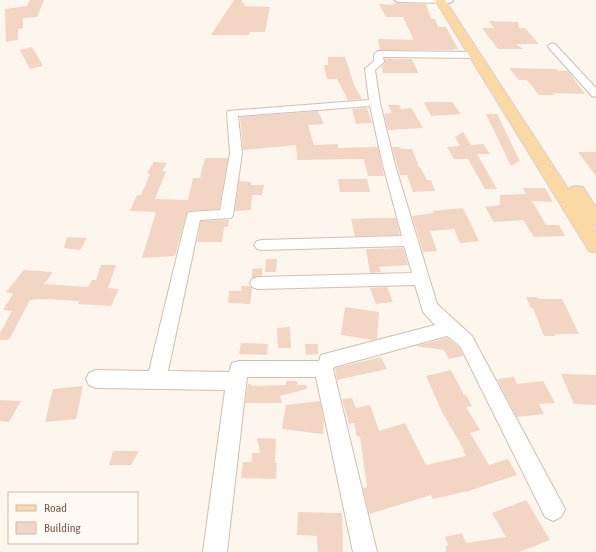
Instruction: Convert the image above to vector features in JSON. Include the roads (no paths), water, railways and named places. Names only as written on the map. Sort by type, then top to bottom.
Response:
[{"type":"main road","points":[[445,1],[475,55],[596,246]]},
{"type":"main road","points":[[445,1],[596,220]]},
{"type":"street","points":[[398,0],[445,1]]},
{"type":"street","points":[[552,46],[596,94]]},
{"type":"street","points":[[475,55],[378,54],[379,62],[370,69],[375,103],[389,165],[429,307],[450,328],[466,341],[553,510]]},
{"type":"street","points":[[157,379],[194,214],[226,215],[236,154],[232,113],[375,103]]},
{"type":"street","points":[[262,245],[411,241]]},
{"type":"street","points":[[258,283],[421,279]]},
{"type":"street","points":[[365,552],[324,369],[328,361],[450,328]]},
{"type":"street","points":[[215,552],[236,381],[239,369],[324,369]]},
{"type":"street","points":[[96,379],[236,381]]}]
